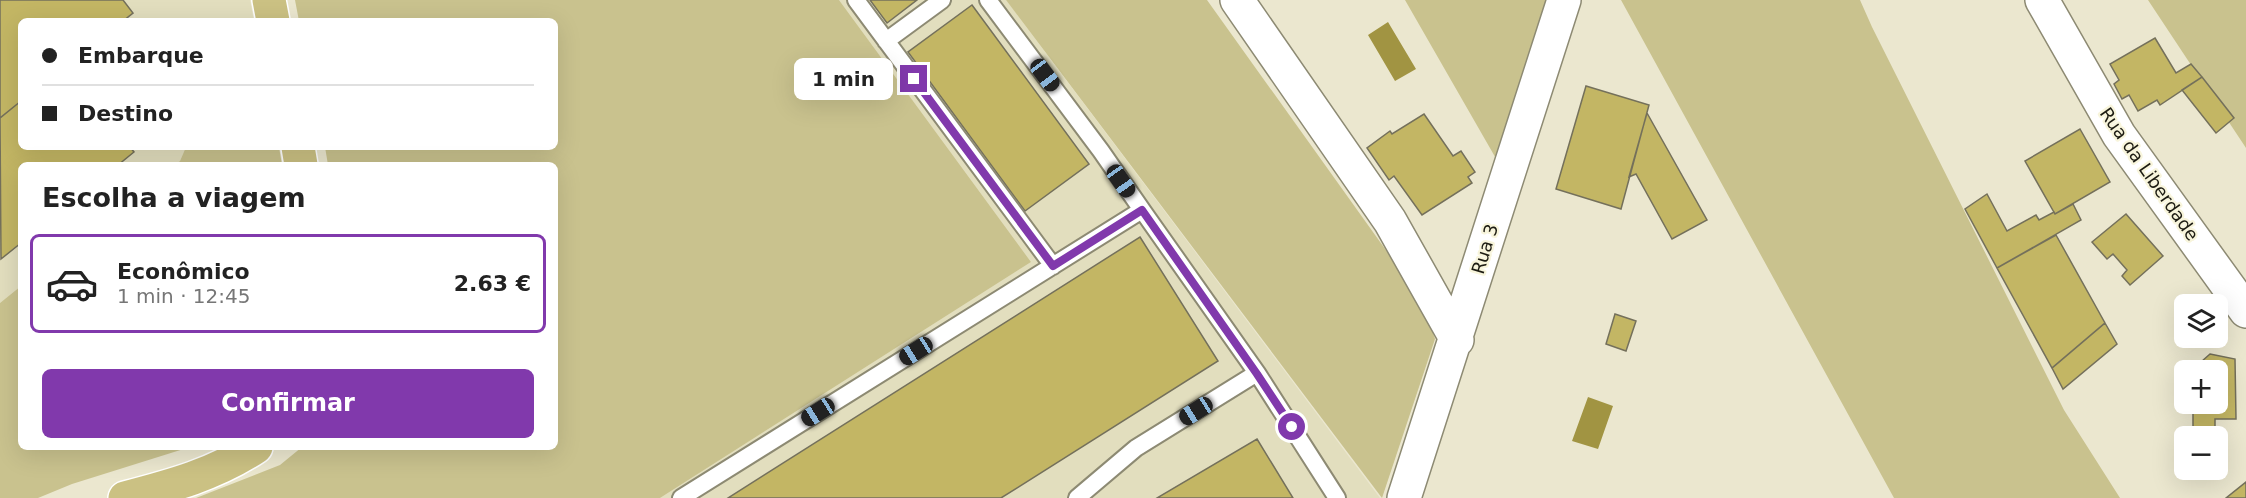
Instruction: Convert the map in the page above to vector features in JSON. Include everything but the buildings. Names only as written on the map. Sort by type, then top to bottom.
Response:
[{"type":"main road","points":[[269,0],[272,18]]},
{"type":"main road","points":[[125,498],[205,474],[238,459],[252,450]]},
{"type":"street","points":[[1237,0],[1390,221],[1457,340]]},
{"type":"street","name":"Rua 3","points":[[1404,498],[1457,340],[1564,0]]},
{"type":"street","name":"Rua da Liberdade","points":[[2042,0],[2119,135],[2246,311]]},
{"type":"lane","points":[[856,0],[1053,266]]},
{"type":"lane","points":[[886,41],[942,0]]},
{"type":"lane","points":[[988,0],[1101,151],[1257,374],[1337,498]]},
{"type":"lane","points":[[681,498],[1142,210]]},
{"type":"lane","points":[[1077,498],[1136,448],[1257,374]]},
{"type":"shaded area","points":[[0,0],[250,0],[253,18],[18,18],[18,150],[185,150],[179,162],[18,162],[18,288],[0,303]]},
{"type":"shaded area","points":[[295,0],[839,0],[1031,262],[660,498],[196,498],[280,465],[298,450],[558,450],[558,162],[328,162],[326,150],[558,150],[558,18],[298,18]]},
{"type":"shaded area","points":[[839,0],[1006,0],[1380,498],[660,498],[1031,262]]},
{"type":"shaded area","points":[[1006,0],[1207,0],[1423,302],[1435,339],[1382,498]]},
{"type":"shaded area","points":[[1405,0],[1546,0],[1498,162]]},
{"type":"shaded area","points":[[1621,0],[1860,0],[2064,410],[2120,498],[1894,498]]},
{"type":"shaded area","points":[[2148,0],[2246,0],[2246,148]]},
{"type":"shaded area","points":[[1388,22],[1416,69],[1395,81],[1368,35]]},
{"type":"shaded area","points":[[185,150],[280,150],[282,162],[179,162]]},
{"type":"shaded area","points":[[18,288],[18,450],[180,450],[72,484],[38,498],[0,498],[0,303]]},
{"type":"shaded area","points":[[1588,397],[1613,406],[1598,449],[1572,441]]},
{"type":"route","points":[[914,79],[1053,266],[1142,210],[1292,427]]}]
